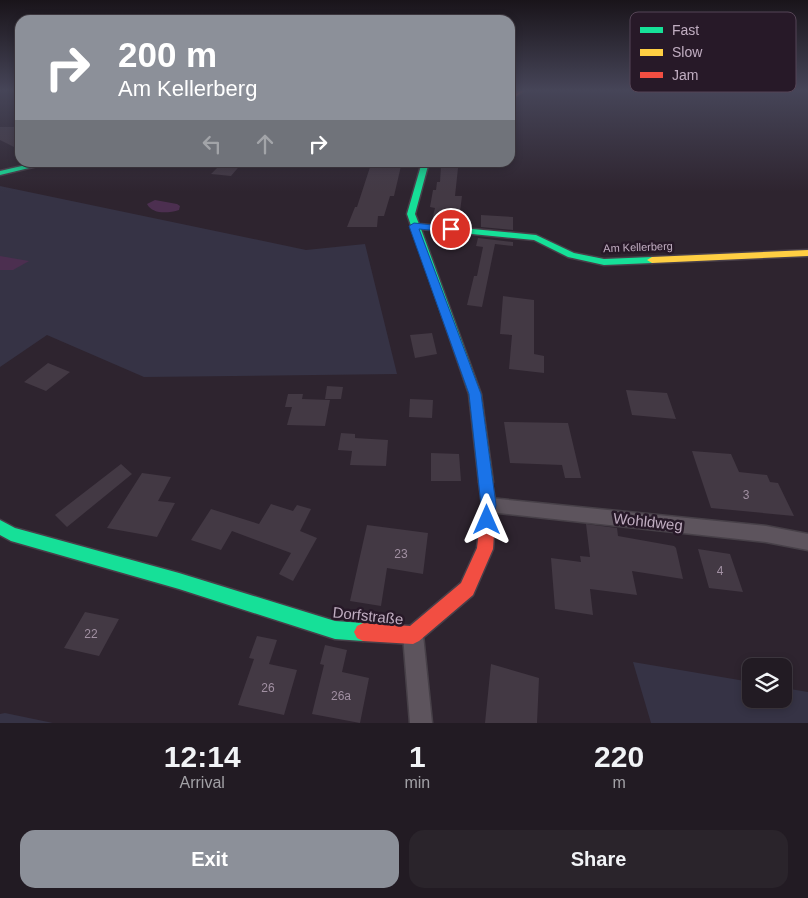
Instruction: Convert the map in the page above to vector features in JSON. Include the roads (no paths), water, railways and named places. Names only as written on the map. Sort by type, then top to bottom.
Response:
[{"type":"street","points":[[1,171],[23,167]]},
{"type":"street","name":"Dorfstraße","points":[[0,527],[10,534],[179,581],[335,630],[413,635],[466,589],[485,549],[488,505],[475,394],[414,226],[412,214],[425,167]]},
{"type":"street","name":"Am Kellerberg","points":[[414,226],[536,238],[571,255],[604,262],[808,252]]},
{"type":"street","name":"Wohldweg","points":[[488,505],[766,534],[808,542]]},
{"type":"street","points":[[413,635],[421,723]]}]
